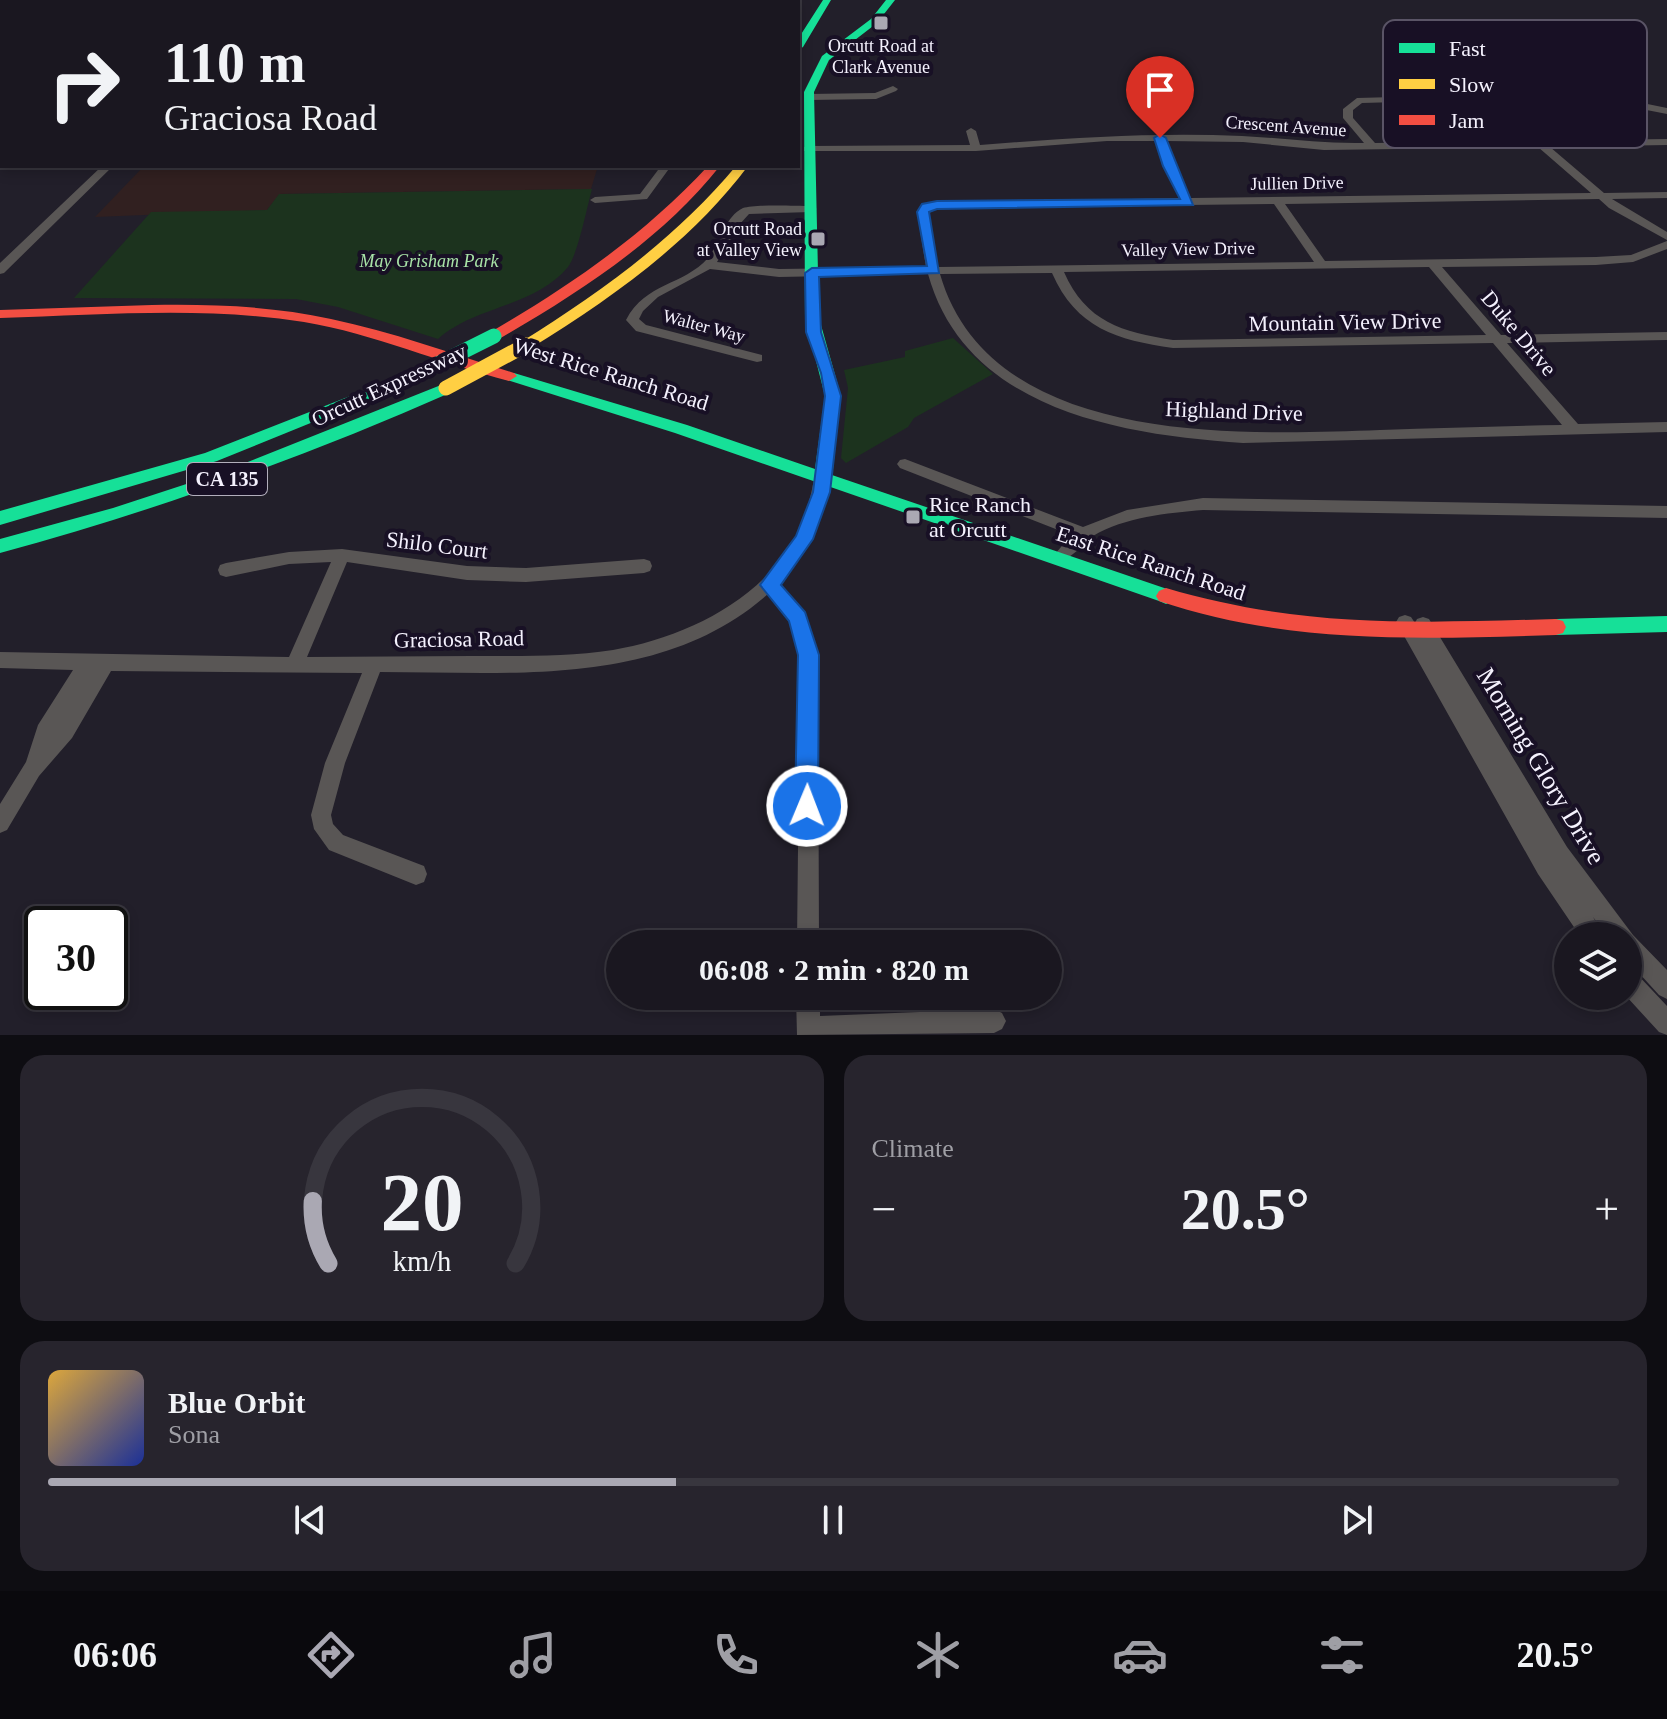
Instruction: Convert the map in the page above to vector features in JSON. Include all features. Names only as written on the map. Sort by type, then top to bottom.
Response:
[{"type":"main road","points":[[800,44],[827,0]]},
{"type":"main road","points":[[824,473],[833,396],[829,373],[814,332],[809,97],[814,76],[830,52],[882,13],[891,0]]},
{"type":"main road","name":"Orcutt Expressway","points":[[0,518],[171,471],[311,421],[414,376],[494,336],[611,263],[666,218],[712,168]]},
{"type":"main road","name":"Orcutt Expressway","points":[[0,546],[144,506],[238,475],[383,417],[446,388],[593,304],[667,248],[717,199],[740,168]]},
{"type":"main road","name":"West Rice Ranch Road","points":[[0,312],[242,311],[306,316],[824,473]]},
{"type":"main road","name":"East Rice Ranch Road","points":[[824,473],[1185,594],[1247,611],[1318,621],[1415,625],[1667,615]]},
{"type":"main road","name":"East Rice Ranch Road","points":[[824,473],[1217,612],[1295,627],[1667,624]]},
{"type":"street","points":[[809,97],[876,96],[893,89]]},
{"type":"street","points":[[1372,146],[1348,118],[1348,109],[1360,100],[1383,100]]},
{"type":"street","points":[[1647,107],[1667,111]]},
{"type":"street","points":[[971,131],[976,148]]},
{"type":"street","points":[[1160,138],[1169,166],[1188,203]]},
{"type":"street","name":"Crescent Avenue","points":[[808,149],[976,148],[1160,138],[1383,146]]},
{"type":"street","name":"Crescent Avenue","points":[[1647,142],[1667,142]]},
{"type":"street","points":[[1546,148],[1628,217],[1667,237]]},
{"type":"street","points":[[0,270],[106,168]]},
{"type":"street","points":[[595,200],[643,197],[665,168]]},
{"type":"street","name":"Jullien Drive","points":[[927,207],[1667,195]]},
{"type":"street","points":[[1278,201],[1322,265]]},
{"type":"street","name":"Highland Drive","points":[[927,207],[924,218],[935,270],[944,306],[956,325],[996,367],[1040,395],[1125,424],[1186,435],[1248,437],[1667,427]]},
{"type":"street","name":"Walter Way","points":[[757,358],[641,328],[632,320],[635,311],[659,292],[708,265],[724,237],[746,211],[811,209]]},
{"type":"street","name":"Valley View Drive","points":[[708,265],[779,273],[812,273],[1433,264],[1614,260],[1633,258],[1667,245]]},
{"type":"street","name":"Duke Drive","points":[[1433,264],[1574,429]]},
{"type":"street","name":"Mountain View Drive","points":[[1056,269],[1065,293],[1084,314],[1103,326],[1144,340],[1220,345],[1667,336]]},
{"type":"street","points":[[905,464],[969,485],[1014,510],[1086,534]]},
{"type":"street","name":"Graciosa Road","points":[[0,660],[374,665],[557,662],[619,657],[694,633],[733,613],[765,589],[787,565],[811,524],[824,473]]},
{"type":"street","points":[[1064,553],[1071,542],[1129,514],[1203,504],[1667,512]]},
{"type":"street","points":[[295,665],[342,555]]},
{"type":"street","name":"Shilo Court","points":[[226,570],[289,558],[342,555],[467,573],[526,575],[644,566]]},
{"type":"street","points":[[765,589],[787,622],[803,634],[809,655],[808,930]]},
{"type":"street","name":"Morning Glory Drive","points":[[1415,625],[1546,866],[1584,922]]},
{"type":"street","name":"Morning Glory Drive","points":[[1415,625],[1559,854],[1611,922]]},
{"type":"street","points":[[0,823],[32,769],[65,732],[97,663]]},
{"type":"street","points":[[374,665],[335,763],[321,815],[324,829],[336,843],[416,874]]},
{"type":"street","points":[[1642,960],[1664,984],[1655,994],[1642,989]]},
{"type":"street","points":[[1642,997],[1667,1024]]},
{"type":"street","points":[[808,1010],[809,1032],[994,1021]]},
{"type":"shaded area","points":[[142,168],[597,168],[591,189],[280,194],[267,210],[95,217]]},
{"type":"green space","name":"May Grisham Park","points":[[592,189],[579,241],[568,267],[539,290],[469,319],[438,339],[338,307],[296,299],[74,298],[151,212],[267,210],[279,194]]},
{"type":"green space","points":[[953,338],[993,374],[914,418],[908,427],[846,463],[841,458],[848,388],[844,370],[905,357],[905,351]]},
{"type":"traffic: fast","points":[[800,44],[827,0]]},
{"type":"traffic: fast","points":[[824,469],[833,396],[812,318],[809,92],[825,58],[874,21],[891,0]]},
{"type":"traffic: fast","points":[[414,376],[494,336]]},
{"type":"traffic: fast","points":[[0,518],[211,457],[414,376]]},
{"type":"traffic: fast","points":[[509,376],[681,429],[1166,596]]},
{"type":"traffic: fast","points":[[0,546],[114,514],[226,477],[337,435],[446,388]]},
{"type":"traffic: fast","points":[[1556,627],[1667,624]]},
{"type":"traffic: slow","points":[[526,345],[643,266],[695,219],[740,168]]},
{"type":"traffic: slow","points":[[446,388],[526,345]]},
{"type":"traffic: jam","points":[[494,336],[612,261],[665,217],[712,168]]},
{"type":"traffic: jam","points":[[0,314],[152,309],[266,313],[356,329],[509,376]]},
{"type":"traffic: jam","points":[[1166,596],[1263,620],[1359,630],[1556,627]]},
{"type":"place","name":"Orcutt Road at Clark Avenue","points":[[881,23]]},
{"type":"place","name":"Orcutt Road at Valley View","points":[[818,239]]},
{"type":"place","name":"Rice Ranch at Orcutt","points":[[913,517]]},
{"type":"route","points":[[807,806],[809,655],[798,617],[770,585],[804,539],[822,492],[833,396],[829,373],[814,332],[812,273],[935,270],[923,212],[927,207],[937,205],[1188,203],[1169,166],[1160,138]]}]
